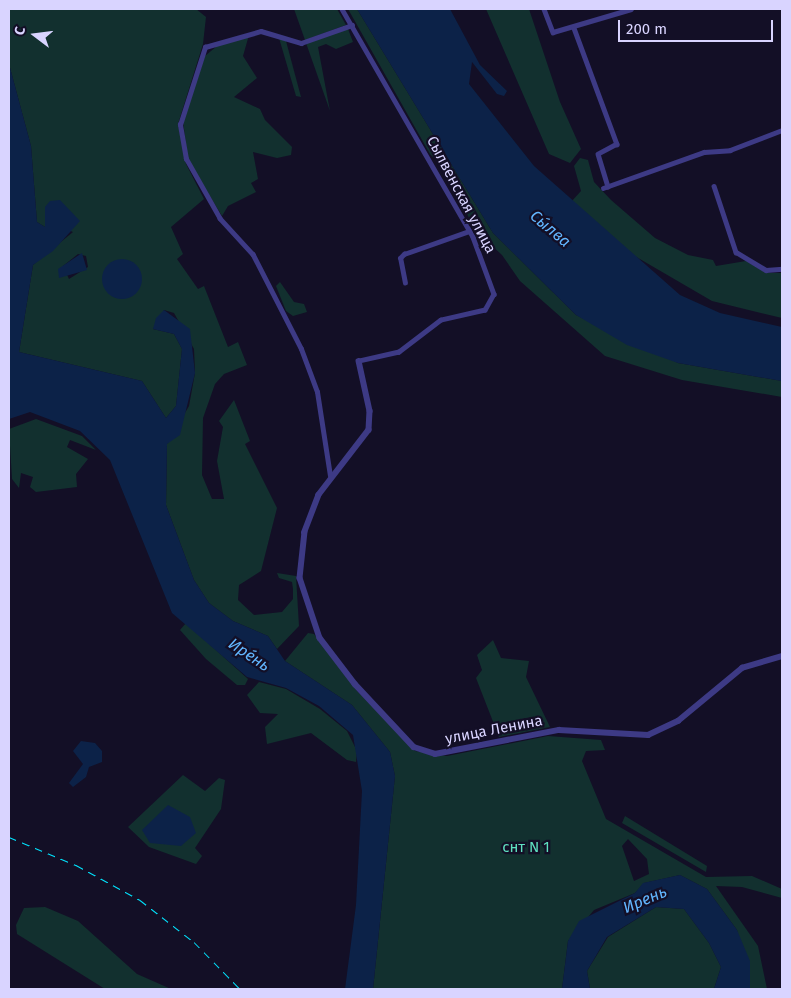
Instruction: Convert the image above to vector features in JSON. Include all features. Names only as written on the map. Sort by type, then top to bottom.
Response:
[{"type":"street","name":"Сылвенская улица","points":[[342,9],[469,231],[493,290],[487,308],[440,320],[399,352],[359,361]]},
{"type":"street","points":[[544,9],[553,32],[574,28],[631,9]]},
{"type":"street","points":[[330,476],[317,392],[301,349],[253,255],[220,219],[186,159],[180,125],[205,47],[261,31],[301,43],[352,25]]},
{"type":"street","points":[[574,28],[617,144],[598,154],[606,187],[704,152],[730,150],[782,130]]},
{"type":"street","points":[[714,186],[736,252],[766,270],[782,270]]},
{"type":"street","points":[[406,284],[400,258],[404,254],[469,231]]},
{"type":"street","name":"улица Ленина","points":[[359,361],[370,411],[369,430],[330,476],[305,532],[300,568],[306,606],[325,646],[414,747],[435,754],[559,730],[648,735],[678,721],[742,668],[782,656]]},
{"type":"green space","points":[[9,9],[196,9],[206,17],[203,44],[178,124],[186,164],[204,199],[171,227],[183,254],[177,259],[198,289],[204,286],[228,347],[238,342],[247,365],[224,374],[215,384],[203,418],[202,475],[212,499],[224,499],[217,461],[223,427],[219,421],[234,400],[250,441],[245,444],[277,508],[261,571],[239,585],[238,600],[254,615],[282,612],[293,599],[293,589],[292,582],[279,578],[277,573],[296,576],[299,626],[277,649],[268,636],[233,621],[209,603],[194,580],[166,505],[167,444],[189,406],[195,373],[194,349],[174,313],[164,310],[153,329],[174,334],[182,349],[176,406],[166,418],[142,381],[19,352],[33,265],[73,232],[45,220],[45,227],[37,222],[31,146],[9,64]],"holes":[[[78,254],[86,256],[88,267],[69,279],[63,266]]]},
{"type":"green space","points":[[294,9],[337,9],[346,25],[305,40]]},
{"type":"green space","points":[[348,9],[357,9],[493,233],[576,315],[678,363],[782,381],[782,397],[682,380],[605,356],[520,281],[502,255],[474,229],[449,174],[430,154]]},
{"type":"green space","points":[[486,9],[529,9],[560,102],[581,149],[570,163],[549,154]]},
{"type":"green space","points":[[348,29],[353,42],[336,49],[326,44],[318,47],[330,111],[306,43]]},
{"type":"green space","points":[[249,35],[243,56],[257,78],[234,97],[260,109],[265,120],[292,147],[291,155],[277,158],[253,152],[258,179],[251,183],[256,192],[228,206],[222,216],[188,160],[183,121],[205,56],[217,46]]},
{"type":"green space","points":[[279,38],[286,41],[301,97],[296,96]]},
{"type":"green space","points":[[580,158],[588,160],[594,182],[611,200],[655,238],[688,255],[713,260],[716,266],[746,261],[766,273],[782,273],[782,318],[712,301],[633,255],[571,202],[581,191],[574,166]]},
{"type":"green space","points":[[280,282],[294,302],[304,304],[307,312],[293,316],[286,311],[276,286]]},
{"type":"green space","points":[[36,419],[82,436],[96,450],[70,440],[67,447],[88,459],[76,474],[77,487],[36,492],[30,487],[33,477],[21,473],[19,488],[12,479],[9,429]]},
{"type":"green space","points":[[186,623],[248,679],[245,685],[237,685],[206,659],[180,630]]},
{"type":"green space","name":"снт N 1","points":[[308,633],[314,634],[357,691],[415,751],[447,756],[548,736],[601,740],[605,750],[586,751],[582,761],[606,819],[706,877],[752,876],[782,889],[782,898],[742,887],[716,886],[758,946],[767,989],[750,989],[737,930],[707,889],[680,875],[644,883],[635,893],[594,910],[568,941],[562,989],[373,989],[395,776],[390,752],[352,705],[285,661]],"holes":[[[628,839],[647,859],[649,874],[634,881],[622,846]]]},
{"type":"green space","points":[[493,640],[501,658],[529,661],[526,677],[550,727],[499,737],[476,678],[482,670],[477,655]]},
{"type":"green space","points":[[259,682],[286,689],[320,709],[347,731],[357,751],[356,762],[347,760],[311,733],[267,744],[265,727],[278,714],[260,713],[247,695]]},
{"type":"green space","points":[[183,775],[205,791],[219,778],[225,780],[221,809],[195,848],[202,856],[196,864],[149,847],[128,827]]},
{"type":"green space","points":[[625,816],[707,866],[706,872],[622,823]]},
{"type":"green space","points":[[45,907],[78,921],[137,974],[171,989],[105,989],[17,934],[16,925],[24,908]]},
{"type":"green space","points":[[656,907],[684,909],[709,943],[721,967],[714,989],[590,989],[587,971],[608,937]]},
{"type":"water","name":"Сы́лва","points":[[357,9],[450,9],[480,65],[507,91],[504,96],[497,94],[472,62],[469,84],[534,166],[680,295],[720,313],[782,327],[782,381],[678,363],[627,345],[576,315],[493,233]]},
{"type":"water","name":"Ире́нь","points":[[9,64],[31,146],[37,222],[45,227],[45,207],[50,201],[60,200],[80,221],[53,251],[33,265],[19,352],[142,381],[166,418],[176,406],[182,349],[174,334],[153,329],[156,318],[164,310],[190,329],[195,373],[180,435],[167,444],[166,505],[194,580],[209,603],[233,621],[268,636],[285,661],[352,705],[390,752],[395,776],[373,989],[345,989],[356,905],[362,791],[353,735],[319,706],[286,688],[247,677],[172,613],[110,460],[80,431],[30,412],[9,419]]},
{"type":"water","points":[[82,253],[87,270],[59,278],[58,269]]},
{"type":"water","points":[[126,259],[133,262],[139,268],[142,279],[141,287],[133,296],[126,299],[118,299],[111,296],[103,287],[102,275],[105,268],[114,260]]},
{"type":"water","points":[[81,741],[95,743],[102,751],[102,762],[89,767],[86,777],[73,787],[69,783],[83,764],[73,751]]},
{"type":"water","points":[[168,805],[190,817],[196,833],[181,846],[150,843],[142,830]]},
{"type":"water","name":"Ирень","points":[[680,875],[707,889],[737,930],[750,961],[750,989],[714,989],[721,967],[709,943],[684,909],[656,907],[607,937],[587,971],[590,989],[562,989],[568,941],[579,921],[635,893],[643,883]]},
{"type":"railway","points":[[9,837],[76,865],[140,900],[194,942],[240,989]]}]
